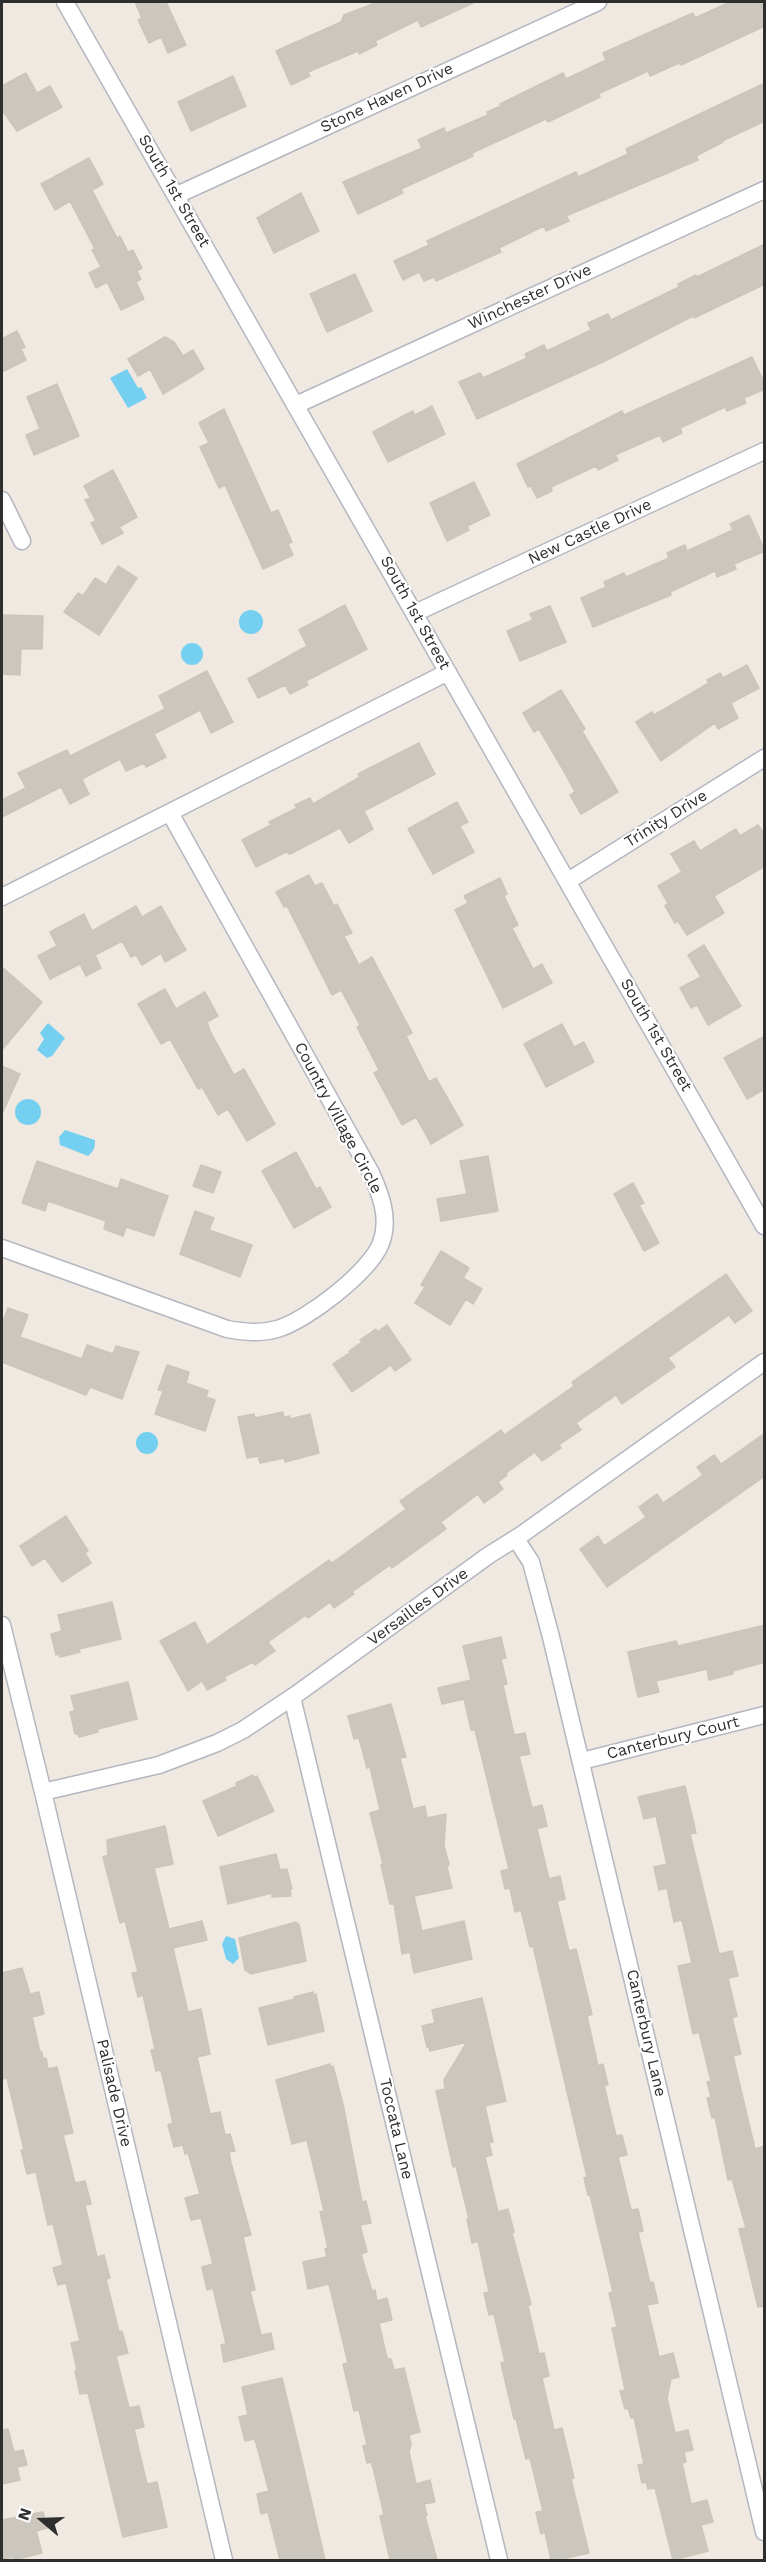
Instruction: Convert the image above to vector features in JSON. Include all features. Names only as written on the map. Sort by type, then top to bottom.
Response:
[{"type":"street","name":"South 1st Street","points":[[65,2],[765,1226]]},
{"type":"street","name":"Stone Haven Drive","points":[[177,195],[598,2]]},
{"type":"street","name":"Winchester Drive","points":[[296,405],[765,190]]},
{"type":"street","name":"New Castle Drive","points":[[415,613],[765,451]]},
{"type":"street","points":[[2,500],[22,541]]},
{"type":"street","points":[[2,897],[448,672]]},
{"type":"street","name":"Trinity Drive","points":[[568,881],[765,758]]},
{"type":"street","name":"Country Village Circle","points":[[2,1248],[227,1329],[262,1332],[279,1329],[311,1311],[336,1293],[367,1268],[382,1241],[385,1221],[381,1197],[371,1173],[170,813]]},
{"type":"street","name":"Versailles Drive","points":[[43,1792],[159,1765],[243,1730],[765,1362]]},
{"type":"street","name":"Canterbury Lane","points":[[516,1539],[531,1563],[582,1761],[765,2532]]},
{"type":"street","name":"Palisade Drive","points":[[2,1625],[224,2560]]},
{"type":"street","name":"Toccata Lane","points":[[292,1697],[499,2560]]},
{"type":"street","name":"Canterbury Court","points":[[582,1761],[765,1716]]},
{"type":"water","points":[[127,369],[147,398],[128,408],[110,378]]},
{"type":"water","points":[[251,610],[260,613],[263,622],[260,631],[251,634],[242,631],[239,622],[242,613]]},
{"type":"water","points":[[188,643],[196,643],[203,650],[203,658],[196,665],[188,665],[181,658],[181,650]]},
{"type":"water","points":[[48,1023],[65,1038],[52,1056],[47,1058],[37,1050],[44,1039],[40,1033]]},
{"type":"water","points":[[28,1099],[37,1103],[41,1112],[37,1121],[28,1125],[19,1121],[15,1112],[19,1103]]},
{"type":"water","points":[[65,1130],[95,1140],[94,1149],[88,1156],[60,1145],[59,1137]]},
{"type":"water","points":[[147,1432],[155,1435],[158,1443],[155,1451],[147,1454],[139,1451],[136,1443],[139,1435]]},
{"type":"water","points":[[226,1936],[235,1939],[239,1958],[233,1964],[226,1959],[222,1944]]},
{"type":"building","points":[[135,2],[166,2],[186,45],[168,53],[161,37],[149,43],[138,20],[142,18]]},
{"type":"building","points":[[378,2],[475,2],[421,27],[418,20],[375,41],[377,45],[359,54],[358,51],[308,72],[310,76],[291,85],[276,51],[341,22],[344,15]]},
{"type":"building","points":[[730,2],[765,2],[765,26],[681,65],[679,63],[650,76],[648,71],[598,94],[600,97],[548,122],[546,119],[472,153],[473,156],[401,189],[403,193],[358,214],[343,182],[422,148],[418,140],[444,128],[446,133],[488,115],[487,112],[501,106],[500,104],[563,73],[566,79],[606,60],[603,53],[693,13],[695,18]]},
{"type":"building","points":[[26,73],[37,93],[50,86],[62,107],[17,131],[2,110],[2,86]]},
{"type":"building","points":[[233,76],[246,106],[191,131],[178,102]]},
{"type":"building","points":[[765,83],[765,121],[696,156],[698,160],[566,216],[569,221],[546,231],[544,226],[499,248],[501,252],[436,281],[434,277],[424,281],[419,272],[403,280],[394,261],[429,245],[427,241],[576,172],[578,177],[628,154],[626,149]]},
{"type":"building","points":[[89,158],[103,184],[92,190],[117,238],[120,236],[128,252],[133,250],[142,268],[137,271],[141,279],[136,282],[144,299],[121,310],[107,282],[96,288],[89,273],[101,267],[92,250],[95,249],[70,201],[55,210],[41,184]]},
{"type":"building","points":[[301,193],[319,231],[274,253],[257,218]]},
{"type":"building","points":[[765,244],[765,284],[694,318],[693,316],[605,361],[477,419],[459,382],[480,373],[483,378],[527,358],[525,354],[544,345],[547,351],[591,330],[588,323],[608,314],[611,320],[679,287],[678,284],[696,275],[697,277]]},
{"type":"building","points":[[355,274],[372,311],[327,332],[310,294]]},
{"type":"building","points":[[17,331],[25,347],[21,349],[26,360],[2,372],[2,339]]},
{"type":"building","points":[[165,337],[174,342],[183,356],[193,350],[204,369],[163,394],[150,369],[138,376],[128,359]]},
{"type":"building","points":[[752,357],[765,384],[765,389],[744,398],[746,403],[727,411],[725,407],[680,428],[682,433],[663,442],[660,435],[615,455],[618,460],[598,470],[596,466],[551,487],[552,491],[537,498],[531,486],[528,487],[517,464],[622,411],[624,415]]},
{"type":"building","points":[[57,384],[79,436],[34,455],[26,435],[40,429],[27,397]]},
{"type":"building","points":[[432,406],[445,434],[388,462],[373,432],[413,411],[415,415]]},
{"type":"building","points":[[224,409],[271,513],[278,510],[292,542],[288,544],[293,555],[263,569],[225,485],[219,488],[200,447],[209,443],[199,423]]},
{"type":"building","points":[[113,470],[137,517],[119,527],[123,533],[102,544],[91,523],[96,521],[85,500],[91,498],[84,486]]},
{"type":"building","points":[[474,482],[490,515],[467,526],[469,530],[447,541],[430,503]]},
{"type":"building","points":[[749,515],[765,551],[734,564],[736,569],[717,577],[715,571],[670,592],[671,595],[593,627],[581,598],[606,587],[604,582],[624,573],[626,577],[669,558],[667,553],[685,545],[687,551],[733,530],[730,524]]},
{"type":"building","points":[[118,566],[137,578],[99,635],[64,612],[78,593],[83,596],[95,578],[106,585]]},
{"type":"building","points":[[345,605],[367,649],[306,681],[308,685],[290,694],[285,685],[258,698],[248,679],[307,646],[299,630]]},
{"type":"building","points":[[550,606],[566,642],[520,661],[507,631],[533,620],[530,614]]},
{"type":"building","points":[[2,615],[43,616],[42,649],[21,649],[20,675],[2,674]]},
{"type":"building","points":[[747,665],[759,688],[731,703],[738,718],[718,729],[715,723],[661,761],[636,722],[652,712],[654,715],[709,683],[707,680],[720,673],[723,678]]},
{"type":"building","points":[[207,671],[233,722],[211,733],[200,710],[154,734],[166,757],[146,767],[144,763],[126,771],[120,759],[82,779],[89,794],[70,804],[61,787],[2,817],[2,800],[26,788],[18,773],[67,750],[70,756],[165,709],[159,696]]},
{"type":"building","points":[[561,690],[585,729],[582,731],[618,792],[581,814],[570,795],[575,792],[562,768],[539,729],[534,732],[523,713]]},
{"type":"building","points":[[419,743],[435,774],[364,811],[373,829],[349,843],[340,828],[290,854],[286,852],[256,867],[242,840],[271,825],[269,822],[297,808],[295,805],[310,798],[313,804],[360,777],[358,774]]},
{"type":"building","points":[[457,802],[468,822],[460,826],[474,852],[433,874],[408,829]]},
{"type":"building","points":[[758,825],[765,835],[765,866],[714,896],[724,913],[687,935],[678,921],[675,923],[665,906],[668,903],[658,886],[682,872],[671,854],[694,841],[700,851],[736,829],[740,836]]},
{"type":"building","points":[[309,875],[315,886],[322,883],[334,906],[337,904],[352,933],[344,936],[359,965],[372,957],[412,1033],[406,1036],[429,1082],[436,1078],[463,1125],[431,1144],[416,1117],[402,1125],[374,1073],[379,1070],[357,1027],[360,1025],[341,990],[332,995],[287,906],[284,907],[276,892]]},
{"type":"building","points":[[500,878],[507,894],[504,896],[518,925],[512,928],[533,969],[542,964],[552,983],[503,1008],[455,910],[468,903],[464,896]]},
{"type":"building","points":[[136,906],[142,917],[161,906],[186,950],[165,962],[161,953],[142,965],[136,955],[131,957],[122,941],[95,955],[101,968],[86,976],[80,964],[50,979],[38,956],[57,946],[50,932],[84,914],[92,931]]},
{"type":"building","points":[[704,945],[741,1006],[708,1025],[697,1005],[691,1008],[680,988],[701,977],[688,955]]},
{"type":"building","points":[[2,967],[42,1002],[2,1050]]},
{"type":"building","points":[[165,989],[176,1009],[205,992],[218,1016],[207,1022],[210,1031],[234,1075],[244,1069],[275,1124],[247,1141],[228,1109],[218,1115],[202,1087],[198,1089],[170,1039],[161,1044],[138,1004]]},
{"type":"building","points":[[562,1024],[574,1047],[584,1042],[594,1062],[546,1087],[524,1044]]},
{"type":"building","points":[[765,1036],[765,1089],[747,1099],[724,1058]]},
{"type":"building","points":[[2,1066],[20,1074],[2,1114]]},
{"type":"building","points":[[296,1152],[316,1189],[320,1187],[331,1207],[294,1228],[262,1171]]},
{"type":"building","points":[[488,1156],[498,1211],[441,1221],[437,1199],[467,1194],[460,1161]]},
{"type":"building","points":[[37,1161],[118,1189],[121,1179],[168,1196],[154,1236],[126,1227],[123,1236],[104,1229],[106,1221],[48,1201],[45,1211],[22,1203]]},
{"type":"building","points":[[201,1165],[221,1172],[213,1193],[193,1186]]},
{"type":"building","points":[[633,1183],[644,1203],[639,1205],[659,1243],[644,1251],[614,1194]]},
{"type":"building","points":[[195,1211],[214,1218],[209,1230],[252,1245],[240,1277],[180,1254]]},
{"type":"building","points":[[441,1251],[469,1268],[463,1278],[482,1289],[473,1304],[466,1299],[450,1325],[415,1303],[425,1287],[421,1285]]},
{"type":"building","points":[[726,1274],[752,1311],[735,1323],[729,1315],[668,1358],[675,1367],[622,1404],[616,1395],[576,1423],[581,1430],[559,1445],[561,1448],[542,1461],[535,1452],[506,1473],[507,1475],[498,1482],[503,1489],[494,1496],[484,1503],[478,1494],[441,1522],[446,1529],[392,1568],[390,1565],[334,1608],[330,1602],[308,1618],[306,1615],[268,1642],[275,1651],[255,1665],[253,1662],[224,1677],[226,1680],[207,1690],[202,1681],[188,1691],[160,1641],[195,1622],[207,1645],[329,1560],[332,1563],[406,1509],[400,1501],[501,1430],[504,1435],[574,1386],[572,1382]]},
{"type":"building","points":[[8,1308],[28,1315],[20,1337],[82,1359],[87,1345],[113,1354],[116,1346],[139,1352],[122,1399],[90,1387],[86,1395],[2,1362],[2,1324]]},
{"type":"building","points":[[387,1325],[411,1360],[395,1371],[391,1365],[352,1392],[333,1364],[350,1353],[349,1351],[362,1342],[360,1340],[376,1329],[377,1332]]},
{"type":"building","points":[[167,1365],[189,1372],[186,1383],[208,1391],[206,1397],[215,1400],[205,1431],[155,1414],[163,1391],[158,1390]]},
{"type":"building","points":[[283,1412],[284,1417],[290,1416],[290,1419],[310,1414],[319,1453],[285,1462],[284,1458],[260,1463],[258,1456],[247,1458],[238,1417],[254,1414],[255,1418]]},
{"type":"building","points":[[765,1433],[765,1476],[607,1587],[580,1549],[598,1536],[604,1546],[646,1517],[639,1507],[657,1494],[663,1503],[703,1475],[697,1467],[714,1455],[721,1464]]},
{"type":"building","points":[[66,1516],[88,1551],[85,1553],[91,1563],[62,1582],[45,1558],[32,1566],[20,1546]]},
{"type":"building","points":[[112,1602],[121,1639],[79,1649],[80,1652],[60,1657],[59,1654],[56,1655],[51,1634],[62,1631],[58,1615]]},
{"type":"building","points":[[765,1625],[765,1662],[709,1680],[707,1669],[656,1681],[659,1692],[638,1697],[628,1652],[676,1641],[678,1646]]},
{"type":"building","points":[[501,1637],[506,1658],[501,1659],[507,1684],[503,1685],[514,1735],[525,1733],[530,1754],[519,1756],[532,1808],[542,1805],[547,1826],[537,1829],[549,1879],[560,1876],[565,1899],[557,1901],[569,1951],[576,1949],[592,2014],[587,2016],[598,2066],[603,2064],[608,2085],[604,2085],[616,2136],[622,2135],[627,2155],[618,2157],[631,2210],[638,2209],[643,2231],[638,2232],[650,2283],[653,2282],[658,2303],[647,2305],[659,2357],[673,2353],[679,2377],[671,2379],[667,2398],[675,2433],[688,2430],[693,2450],[684,2452],[686,2462],[682,2463],[691,2504],[707,2500],[713,2522],[701,2525],[708,2551],[673,2560],[655,2488],[648,2489],[646,2482],[642,2483],[638,2465],[644,2464],[634,2417],[631,2418],[628,2408],[625,2409],[620,2391],[625,2390],[612,2328],[617,2327],[609,2293],[613,2292],[584,2178],[587,2177],[533,1946],[530,1947],[521,1910],[515,1912],[510,1888],[505,1889],[501,1871],[509,1869],[475,1730],[471,1730],[464,1699],[442,1704],[438,1688],[471,1680],[463,1646]]},
{"type":"building","points":[[128,1682],[137,1719],[98,1729],[98,1732],[79,1737],[75,1734],[70,1712],[75,1711],[71,1696]]},
{"type":"building","points":[[391,1704],[406,1757],[400,1758],[413,1809],[425,1806],[427,1818],[446,1814],[444,1846],[452,1888],[414,1896],[422,1931],[464,1921],[472,1959],[414,1973],[410,1952],[402,1954],[394,1904],[390,1904],[381,1865],[383,1864],[370,1813],[380,1810],[370,1767],[367,1768],[359,1738],[354,1739],[348,1716]]},
{"type":"building","points":[[253,1775],[254,1778],[257,1776],[274,1811],[218,1836],[203,1801],[237,1786],[236,1783]]},
{"type":"building","points":[[685,1786],[696,1833],[690,1834],[719,1954],[732,1951],[738,1976],[728,1978],[737,2016],[732,2018],[741,2054],[733,2056],[755,2149],[765,2146],[765,2306],[758,2307],[739,2229],[746,2228],[732,2179],[728,2180],[715,2117],[712,2118],[707,2098],[711,2097],[707,2082],[711,2081],[699,2032],[693,2034],[678,1966],[692,1963],[682,1920],[674,1922],[667,1888],[659,1890],[654,1867],[667,1864],[656,1816],[644,1819],[638,1797]]},
{"type":"building","points":[[165,1826],[173,1864],[154,1868],[169,1929],[202,1921],[207,1940],[173,1948],[188,2012],[201,2009],[210,2054],[197,2057],[210,2114],[220,2112],[225,2135],[230,2134],[235,2151],[229,2152],[231,2163],[251,2235],[243,2237],[255,2290],[250,2291],[261,2335],[271,2333],[274,2349],[224,2362],[221,2345],[226,2344],[213,2288],[207,2290],[202,2267],[213,2264],[201,2218],[191,2220],[185,2198],[200,2194],[188,2153],[185,2154],[183,2145],[174,2147],[168,2125],[173,2123],[161,2070],[156,2071],[151,2050],[155,2049],[143,1995],[138,1997],[132,1973],[138,1972],[125,1921],[120,1923],[103,1857],[108,1855],[107,1840]]},
{"type":"building","points":[[276,1854],[280,1870],[287,1869],[292,1889],[290,1889],[291,1896],[272,1897],[272,1893],[228,1904],[220,1867]]},
{"type":"building","points":[[296,1922],[299,1924],[306,1961],[251,1974],[245,1970],[239,1938]]},
{"type":"building","points":[[22,1968],[30,1994],[39,1992],[44,2014],[32,2017],[40,2052],[42,2052],[43,2059],[46,2058],[48,2069],[57,2067],[73,2133],[63,2135],[75,2183],[85,2181],[91,2204],[85,2205],[97,2257],[104,2255],[110,2278],[106,2279],[119,2332],[122,2331],[128,2353],[116,2356],[129,2408],[139,2406],[144,2427],[134,2429],[147,2484],[157,2482],[167,2527],[123,2537],[88,2393],[80,2394],[71,2343],[80,2341],[66,2283],[58,2285],[53,2268],[63,2265],[53,2224],[48,2225],[36,2172],[27,2174],[21,2150],[24,2150],[7,2078],[2,2079],[2,1973]]},
{"type":"building","points":[[313,1992],[314,1995],[316,1994],[324,2031],[268,2045],[259,2008]]},
{"type":"building","points":[[482,1998],[506,2101],[485,2106],[493,2142],[489,2143],[492,2155],[485,2157],[498,2212],[508,2209],[531,2304],[528,2306],[539,2354],[544,2353],[549,2376],[542,2378],[554,2430],[562,2428],[574,2478],[571,2479],[589,2553],[557,2560],[551,2560],[545,2532],[541,2534],[536,2512],[543,2511],[530,2458],[526,2459],[516,2419],[514,2419],[501,2363],[505,2362],[494,2314],[489,2315],[484,2293],[489,2292],[478,2241],[472,2243],[467,2219],[469,2219],[456,2166],[453,2167],[436,2091],[445,2089],[444,2080],[467,2042],[430,2051],[422,2026],[435,2023],[432,2010]]},
{"type":"building","points":[[330,2064],[330,2067],[333,2066],[343,2104],[362,2202],[366,2201],[371,2223],[360,2225],[367,2252],[361,2254],[377,2301],[387,2298],[392,2320],[379,2323],[386,2354],[388,2359],[391,2359],[394,2370],[404,2368],[420,2432],[409,2435],[411,2445],[409,2452],[416,2484],[430,2480],[435,2502],[424,2504],[427,2515],[425,2516],[437,2560],[390,2560],[380,2516],[384,2515],[374,2471],[371,2462],[367,2463],[363,2446],[367,2445],[359,2410],[354,2411],[343,2364],[348,2363],[329,2284],[308,2289],[303,2262],[327,2257],[325,2249],[328,2248],[320,2212],[324,2211],[307,2140],[292,2144],[276,2080]]},
{"type":"building","points":[[282,2378],[325,2560],[280,2560],[268,2512],[261,2514],[257,2494],[269,2491],[256,2443],[254,2439],[245,2441],[239,2417],[248,2415],[242,2387]]},
{"type":"building","points":[[8,2429],[14,2452],[23,2450],[27,2465],[17,2467],[20,2480],[2,2484],[2,2430]]},
{"type":"building","points":[[43,2512],[47,2528],[36,2531],[42,2553],[14,2560],[13,2557],[2,2559],[2,2520]]}]
